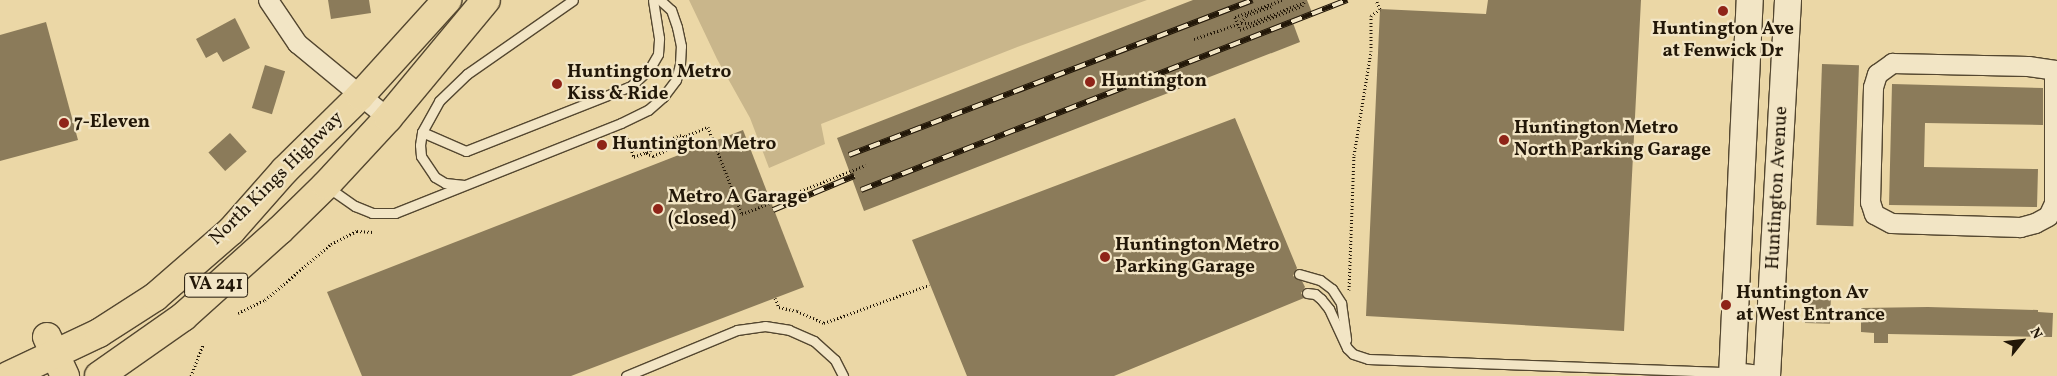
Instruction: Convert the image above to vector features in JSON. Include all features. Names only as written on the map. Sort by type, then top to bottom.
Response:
[{"type":"main road","name":"North Kings Highway","points":[[8,376],[61,361],[155,297],[231,232],[285,170],[360,96],[447,0]]},
{"type":"main road","name":"North Kings Highway","points":[[99,376],[182,317],[280,230],[326,186],[388,118],[486,0]]},
{"type":"main road","name":"Huntington Avenue","points":[[1732,374],[1750,0]]},
{"type":"main road","name":"Huntington Avenue","points":[[1768,376],[1788,0]]},
{"type":"main road","points":[[61,361],[89,376]]},
{"type":"street","points":[[268,0],[285,28],[297,43],[388,118]]},
{"type":"street","points":[[1892,63],[2028,66],[2056,70],[2054,203],[2048,216],[2035,223],[2020,227],[1891,223],[1874,214],[1870,202],[1873,87],[1877,74],[1892,63]]},
{"type":"street","points":[[1732,374],[1768,376]]},
{"type":"lane","points":[[464,185],[445,183],[435,177],[421,156],[422,132],[439,101],[467,74],[573,0]]},
{"type":"lane","points":[[422,132],[466,151],[631,86],[650,68],[658,54],[659,38],[653,0]]},
{"type":"lane","points":[[326,186],[355,206],[383,214],[407,209],[621,123],[648,110],[663,97],[676,80],[680,64],[681,46],[671,10],[660,0]]},
{"type":"lane","points":[[1299,274],[1320,280],[1332,289],[1340,302],[1345,322],[1347,348]]},
{"type":"lane","points":[[1307,293],[1315,294],[1321,298],[1329,309],[1347,348],[1360,357],[1380,360],[1732,374]]},
{"type":"lane","points":[[626,376],[737,330],[765,326],[789,330],[814,341],[835,360],[843,376]]},
{"type":"path","points":[[1282,0],[1235,17],[1240,30],[1302,6],[1305,0]]},
{"type":"path","points":[[1287,0],[1247,15],[1241,22],[1250,23],[1302,3]]},
{"type":"path","points":[[1349,300],[1354,155],[1371,51],[1371,16],[1380,9],[1376,0]]},
{"type":"path","points":[[1194,40],[1238,24]]},
{"type":"path","points":[[626,135],[634,158],[708,127],[742,214],[756,211],[866,166],[756,207],[756,211]]},
{"type":"path","points":[[238,313],[265,300],[331,244],[357,231],[373,232]]},
{"type":"path","points":[[775,298],[779,307],[797,311],[824,323],[929,285]]},
{"type":"path","points":[[191,376],[203,344]]},
{"type":"shaded area","points":[[689,0],[1147,0],[1020,46],[821,124],[825,144],[769,168],[750,118],[717,59]]},
{"type":"building","points":[[328,0],[369,0],[371,13],[331,19]]},
{"type":"building","points":[[1193,0],[1307,0],[1313,15],[1293,23],[1300,42],[864,211],[837,138]]},
{"type":"building","name":"Huntington Metro North Parking Garage","points":[[1488,0],[1641,0],[1624,331],[1366,316],[1380,9],[1486,14]]},
{"type":"building","points":[[235,18],[250,48],[223,62],[217,52],[206,58],[196,39]]},
{"type":"building","points":[[46,22],[78,140],[0,161],[0,35]]},
{"type":"building","points":[[1822,64],[1859,65],[1853,226],[1816,225]]},
{"type":"building","points":[[265,65],[285,71],[272,114],[252,108]]},
{"type":"building","points":[[1892,84],[2043,88],[2043,125],[1925,123],[1924,167],[2038,169],[2037,207],[1889,205]]},
{"type":"building","name":"Huntington Metro Parking Garage","points":[[1235,118],[1297,268],[1293,276],[1302,281],[1305,287],[1301,293],[1304,298],[1114,376],[967,376],[912,240]]},
{"type":"building","name":"Metro A Garage (closed)","points":[[743,130],[804,287],[571,376],[362,376],[327,292]]},
{"type":"building","points":[[230,133],[247,152],[225,171],[208,152]]},
{"type":"building","points":[[1806,293],[1831,294],[1830,324],[1805,323]]},
{"type":"building","points":[[1928,307],[2038,310],[2038,312],[2053,313],[2052,337],[1888,334],[1888,343],[1874,343],[1874,333],[1861,332],[1861,308]]},
{"type":"railway","points":[[849,155],[1252,0]]},
{"type":"railway","points":[[861,190],[1347,0]]},
{"type":"railway","points":[[773,210],[854,176]]},
{"type":"place","name":"Huntington Ave at Fenwick Dr","points":[[1723,11]]},
{"type":"place","name":"Huntington","points":[[1090,82]]},
{"type":"place","name":"Huntington Metro Kiss & Ride","points":[[557,84]]},
{"type":"place","name":"7-Eleven","points":[[64,123]]},
{"type":"place","name":"Huntington Metro North Parking Garage","points":[[1504,140]]},
{"type":"place","name":"Huntington Metro","points":[[602,145]]},
{"type":"place","name":"Metro A Garage (closed)","points":[[658,209]]},
{"type":"place","name":"Huntington Metro Parking Garage","points":[[1105,257]]},
{"type":"place","name":"Huntington Av at West Entrance","points":[[1726,305]]}]
